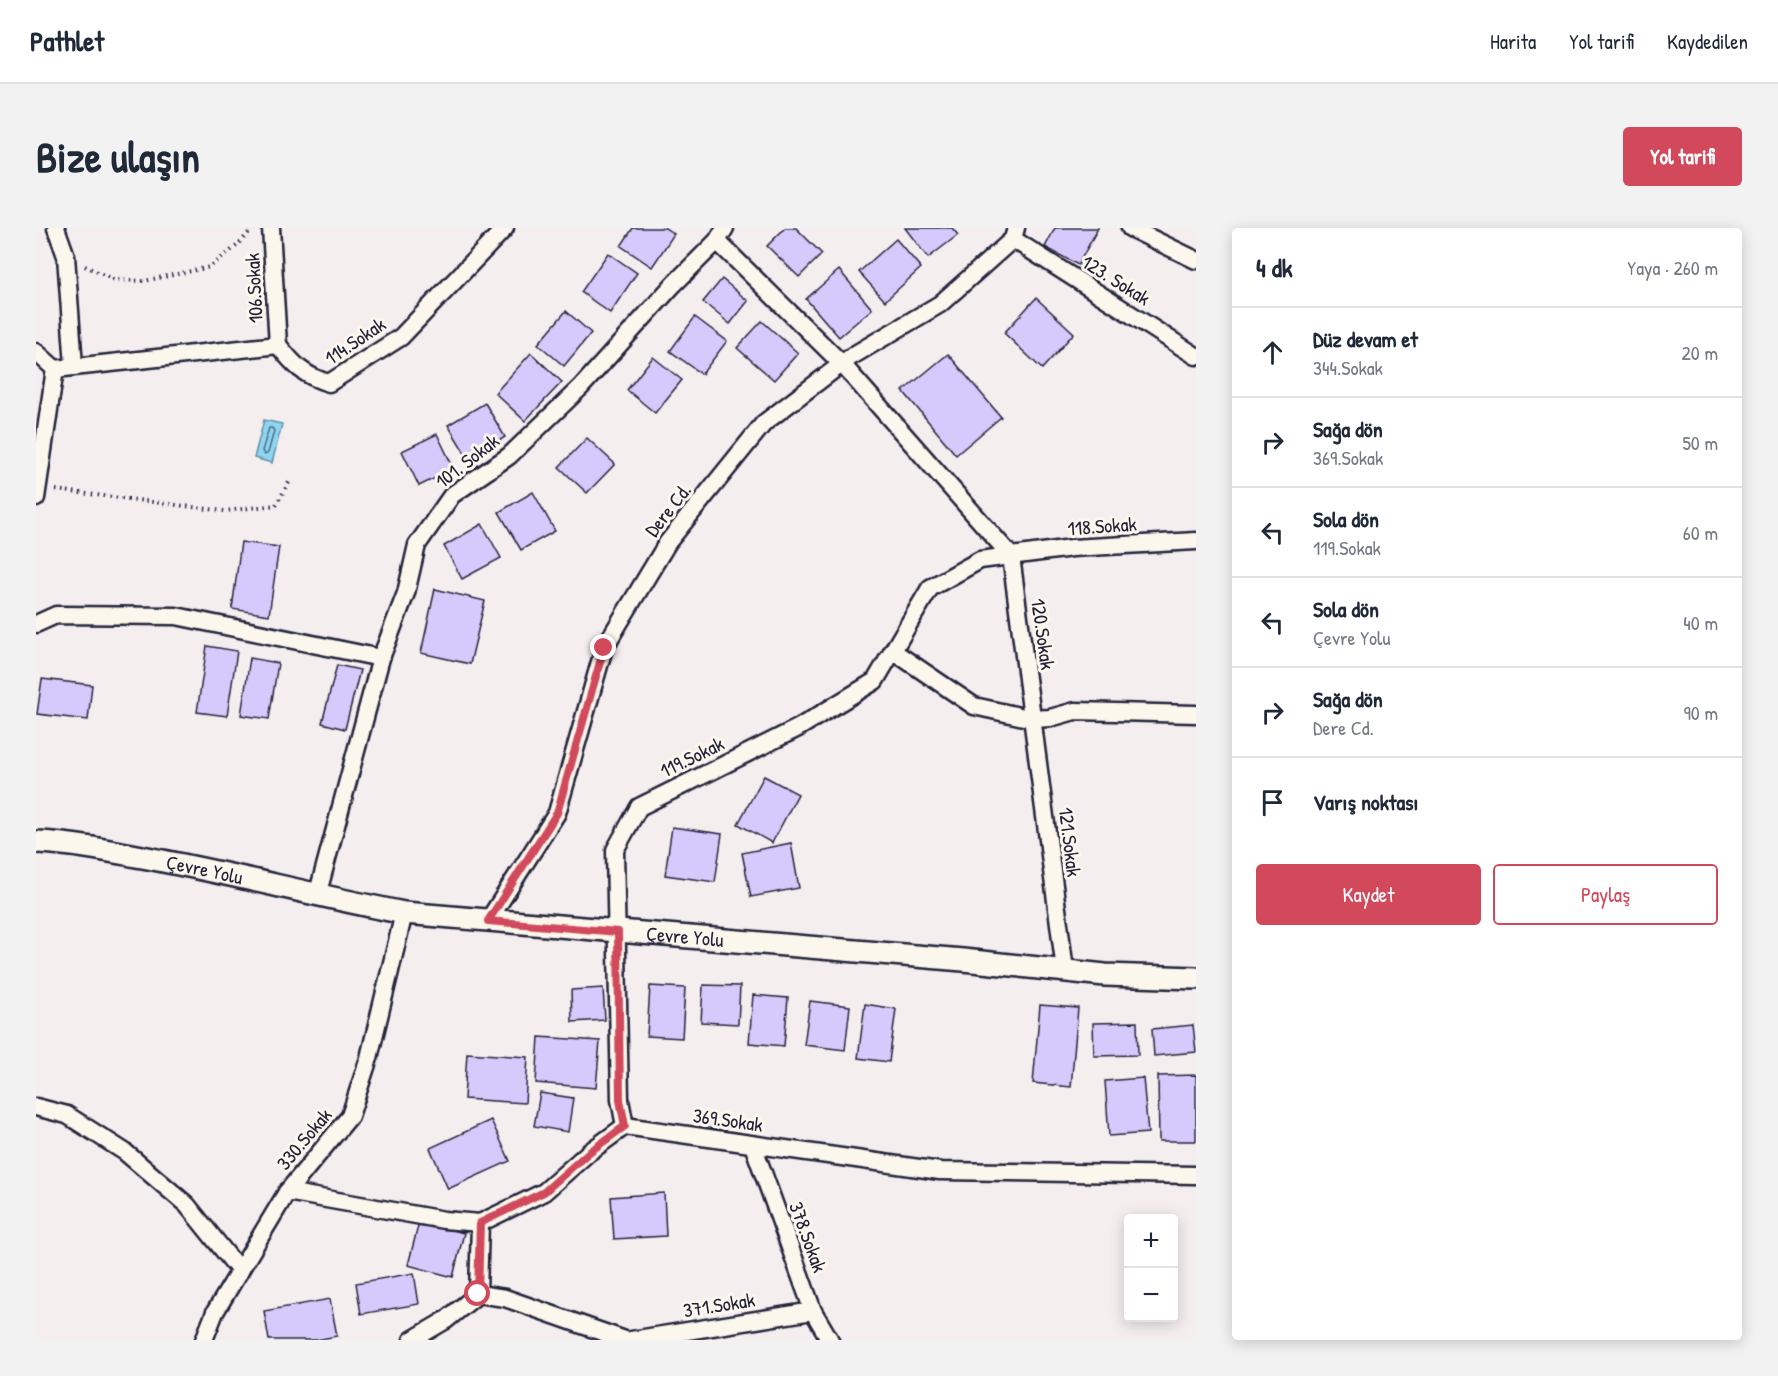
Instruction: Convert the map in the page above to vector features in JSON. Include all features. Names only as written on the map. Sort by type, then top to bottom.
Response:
[{"type":"street","points":[[56,228],[66,256],[74,366]]},
{"type":"street","name":"106.Sokak","points":[[271,228],[278,345]]},
{"type":"street","name":"114.Sokak","points":[[278,345],[294,366],[312,378],[329,384],[401,336],[505,228]]},
{"type":"street","points":[[1130,228],[1196,260]]},
{"type":"street","points":[[721,234],[842,364],[1011,556]]},
{"type":"street","name":"101. Sokak","points":[[317,896],[381,658],[406,593],[417,545],[452,495],[509,456],[581,387],[721,234]]},
{"type":"street","name":"123. Sokak","points":[[1014,234],[1196,356]]},
{"type":"street","name":"Dere Cd.","points":[[488,921],[557,813],[604,648],[668,542],[764,423],[842,364],[940,304],[1014,234]]},
{"type":"street","points":[[55,369],[278,345]]},
{"type":"street","points":[[36,352],[55,369]]},
{"type":"street","points":[[37,493],[55,369]]},
{"type":"street","name":"118.Sokak","points":[[1011,556],[1072,548],[1196,541]]},
{"type":"street","name":"119.Sokak","points":[[625,1126],[620,1100],[615,850],[639,807],[798,728],[875,681],[930,588],[980,560],[1011,556]]},
{"type":"street","name":"120.Sokak","points":[[1011,556],[1033,719]]},
{"type":"street","points":[[36,624],[56,615],[176,616],[381,658]]},
{"type":"street","points":[[893,651],[974,706],[1033,719],[1050,718],[1075,711],[1196,714]]},
{"type":"street","name":"121.Sokak","points":[[1033,719],[1065,970]]},
{"type":"street","name":"Çevre Yolu","points":[[36,843],[128,854],[234,874],[317,896],[404,913],[951,959],[1105,975],[1196,978]]},
{"type":"street","name":"330.Sokak","points":[[204,1340],[215,1312],[287,1192],[350,1116],[369,1058],[404,913]]},
{"type":"street","points":[[36,1107],[67,1116],[125,1152],[187,1205],[240,1271]]},
{"type":"street","points":[[287,1192],[444,1220],[480,1223],[544,1192],[588,1153],[625,1126]]},
{"type":"street","name":"369.Sokak","points":[[625,1126],[940,1171],[1196,1175]]},
{"type":"street","name":"378.Sokak","points":[[753,1145],[813,1311],[830,1340]]},
{"type":"street","points":[[478,1294],[480,1223]]},
{"type":"street","points":[[412,1340],[446,1320],[478,1294],[505,1298],[625,1340]]},
{"type":"street","name":"371.Sokak","points":[[631,1340],[813,1311]]},
{"type":"path","points":[[66,256],[114,280],[144,281],[210,267],[253,228]]},
{"type":"path","points":[[37,493],[225,511],[276,505],[291,478]]},
{"type":"water","points":[[264,420],[282,424],[272,463],[254,458]]},
{"type":"building","points":[[633,228],[665,228],[674,234],[652,267],[621,246]]},
{"type":"building","points":[[785,228],[796,228],[822,254],[799,277],[767,246]]},
{"type":"building","points":[[905,228],[952,228],[958,235],[928,258]]},
{"type":"building","points":[[1055,228],[1098,228],[1078,265],[1045,247]]},
{"type":"building","points":[[896,239],[921,268],[885,301],[859,272]]},
{"type":"building","points":[[608,253],[637,273],[610,313],[581,292]]},
{"type":"building","points":[[839,270],[872,309],[839,337],[806,299]]},
{"type":"building","points":[[722,279],[748,301],[730,324],[703,302]]},
{"type":"building","points":[[1036,298],[1074,333],[1042,369],[1004,333]]},
{"type":"building","points":[[566,311],[591,333],[564,366],[538,344]]},
{"type":"building","points":[[695,317],[727,341],[702,374],[670,351]]},
{"type":"building","points":[[762,321],[798,353],[774,380],[737,348]]},
{"type":"building","points":[[531,353],[562,382],[525,421],[495,393]]},
{"type":"building","points":[[948,354],[1001,417],[956,455],[903,391]]},
{"type":"building","points":[[653,357],[682,380],[655,413],[627,390]]},
{"type":"building","points":[[485,403],[505,437],[469,460],[448,425]]},
{"type":"building","points":[[437,434],[454,469],[419,486],[402,451]]},
{"type":"building","points":[[587,438],[615,464],[587,493],[559,467]]},
{"type":"building","points":[[533,492],[555,531],[521,550],[499,512]]},
{"type":"building","points":[[482,524],[501,558],[462,579],[444,546]]},
{"type":"building","points":[[241,542],[279,547],[269,615],[232,609]]},
{"type":"building","points":[[435,589],[485,601],[470,664],[421,653]]},
{"type":"building","points":[[207,646],[237,651],[227,716],[197,712]]},
{"type":"building","points":[[250,658],[278,663],[269,719],[241,715]]},
{"type":"building","points":[[337,665],[360,670],[345,729],[322,723]]},
{"type":"building","points":[[42,679],[92,685],[88,720],[37,714]]},
{"type":"building","points":[[764,776],[798,794],[772,843],[738,824]]},
{"type":"building","points":[[672,827],[722,834],[715,882],[665,875]]},
{"type":"building","points":[[791,843],[799,888],[751,897],[742,853]]},
{"type":"building","points":[[703,985],[740,986],[738,1024],[701,1022]]},
{"type":"building","points":[[650,986],[685,988],[682,1038],[647,1036]]},
{"type":"building","points":[[603,988],[605,1020],[572,1022],[571,990]]},
{"type":"building","points":[[753,995],[788,998],[784,1046],[749,1043]]},
{"type":"building","points":[[810,1001],[850,1006],[845,1050],[804,1045]]},
{"type":"building","points":[[865,1004],[896,1009],[889,1062],[858,1058]]},
{"type":"building","points":[[1040,1005],[1078,1008],[1071,1087],[1033,1083]]},
{"type":"building","points":[[1137,1022],[1138,1055],[1094,1056],[1093,1023]]},
{"type":"building","points":[[1193,1025],[1196,1052],[1154,1056],[1152,1029]]},
{"type":"building","points":[[539,1037],[600,1041],[596,1088],[536,1083]]},
{"type":"building","points":[[467,1053],[528,1057],[525,1103],[464,1099]]},
{"type":"building","points":[[1196,1075],[1196,1141],[1159,1141],[1158,1076]]},
{"type":"building","points":[[1143,1078],[1148,1133],[1109,1136],[1105,1081]]},
{"type":"building","points":[[540,1093],[573,1098],[568,1132],[534,1126]]},
{"type":"building","points":[[491,1120],[510,1161],[448,1189],[430,1148]]},
{"type":"building","points":[[664,1193],[666,1236],[614,1239],[611,1197]]},
{"type":"building","points":[[419,1222],[464,1233],[453,1277],[408,1265]]},
{"type":"building","points":[[414,1273],[419,1304],[361,1314],[356,1283]]},
{"type":"building","points":[[330,1299],[337,1336],[316,1340],[269,1340],[264,1311]]},
{"type":"route","points":[[478,1294],[480,1223],[544,1192],[588,1153],[625,1126],[620,1100],[618,932],[488,921],[557,813],[604,648]]}]
